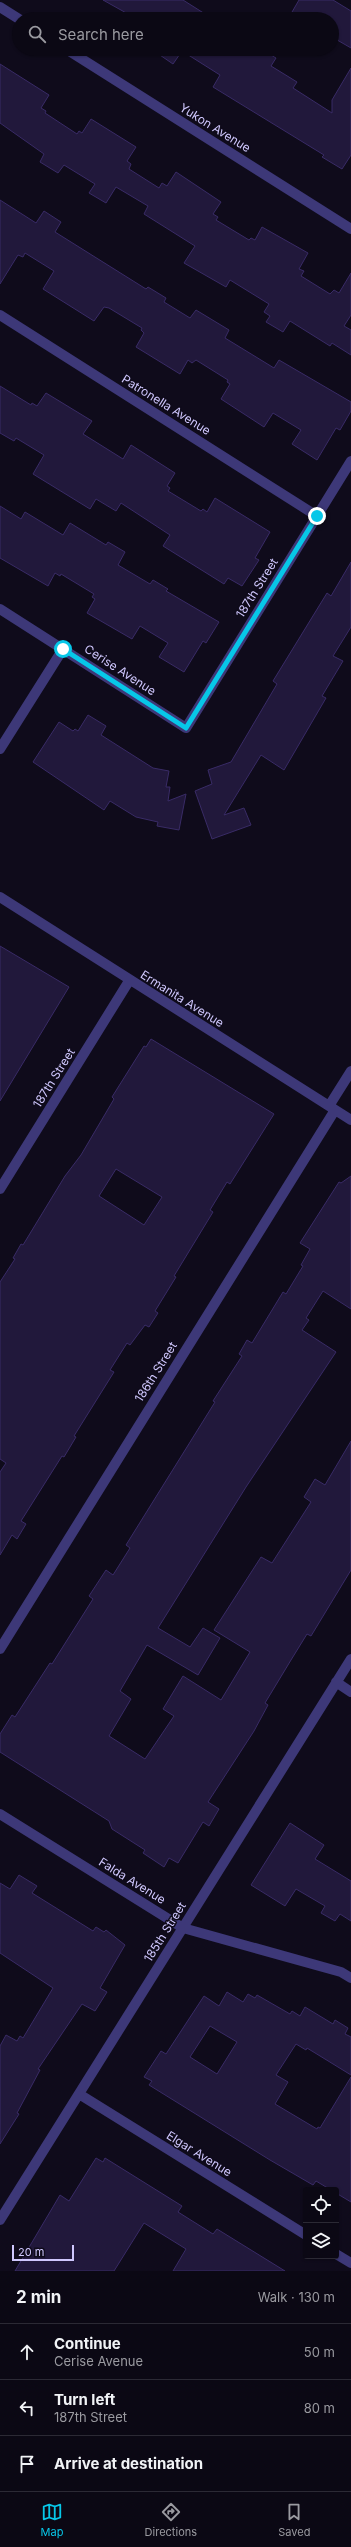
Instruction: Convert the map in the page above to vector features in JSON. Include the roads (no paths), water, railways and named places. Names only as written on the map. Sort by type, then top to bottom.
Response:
[{"type":"street","points":[[0,8],[12,16]]},
{"type":"street","name":"Yukon Avenue","points":[[77,56],[351,229]]},
{"type":"street","name":"Patronella Avenue","points":[[0,315],[317,516]]},
{"type":"street","name":"187th Street","points":[[186,728],[351,462]]},
{"type":"street","name":"Cerise Avenue","points":[[0,609],[186,728]]},
{"type":"street","points":[[0,749],[63,649]]},
{"type":"street","name":"Ermanita Avenue","points":[[0,897],[129,981],[351,1120]]},
{"type":"street","name":"187th Street","points":[[0,1189],[129,981]]},
{"type":"street","name":"186th Street","points":[[0,1649],[332,1108],[351,1071]]},
{"type":"street","name":"185th Street","points":[[0,2220],[351,1658]]},
{"type":"street","points":[[336,1682],[351,1692]]},
{"type":"street","name":"Falda Avenue","points":[[0,1814],[183,1928],[341,1972],[351,1978]]},
{"type":"street","name":"Elgar Avenue","points":[[79,2094],[303,2233]]},
{"type":"street","points":[[339,2256],[351,2263]]}]
